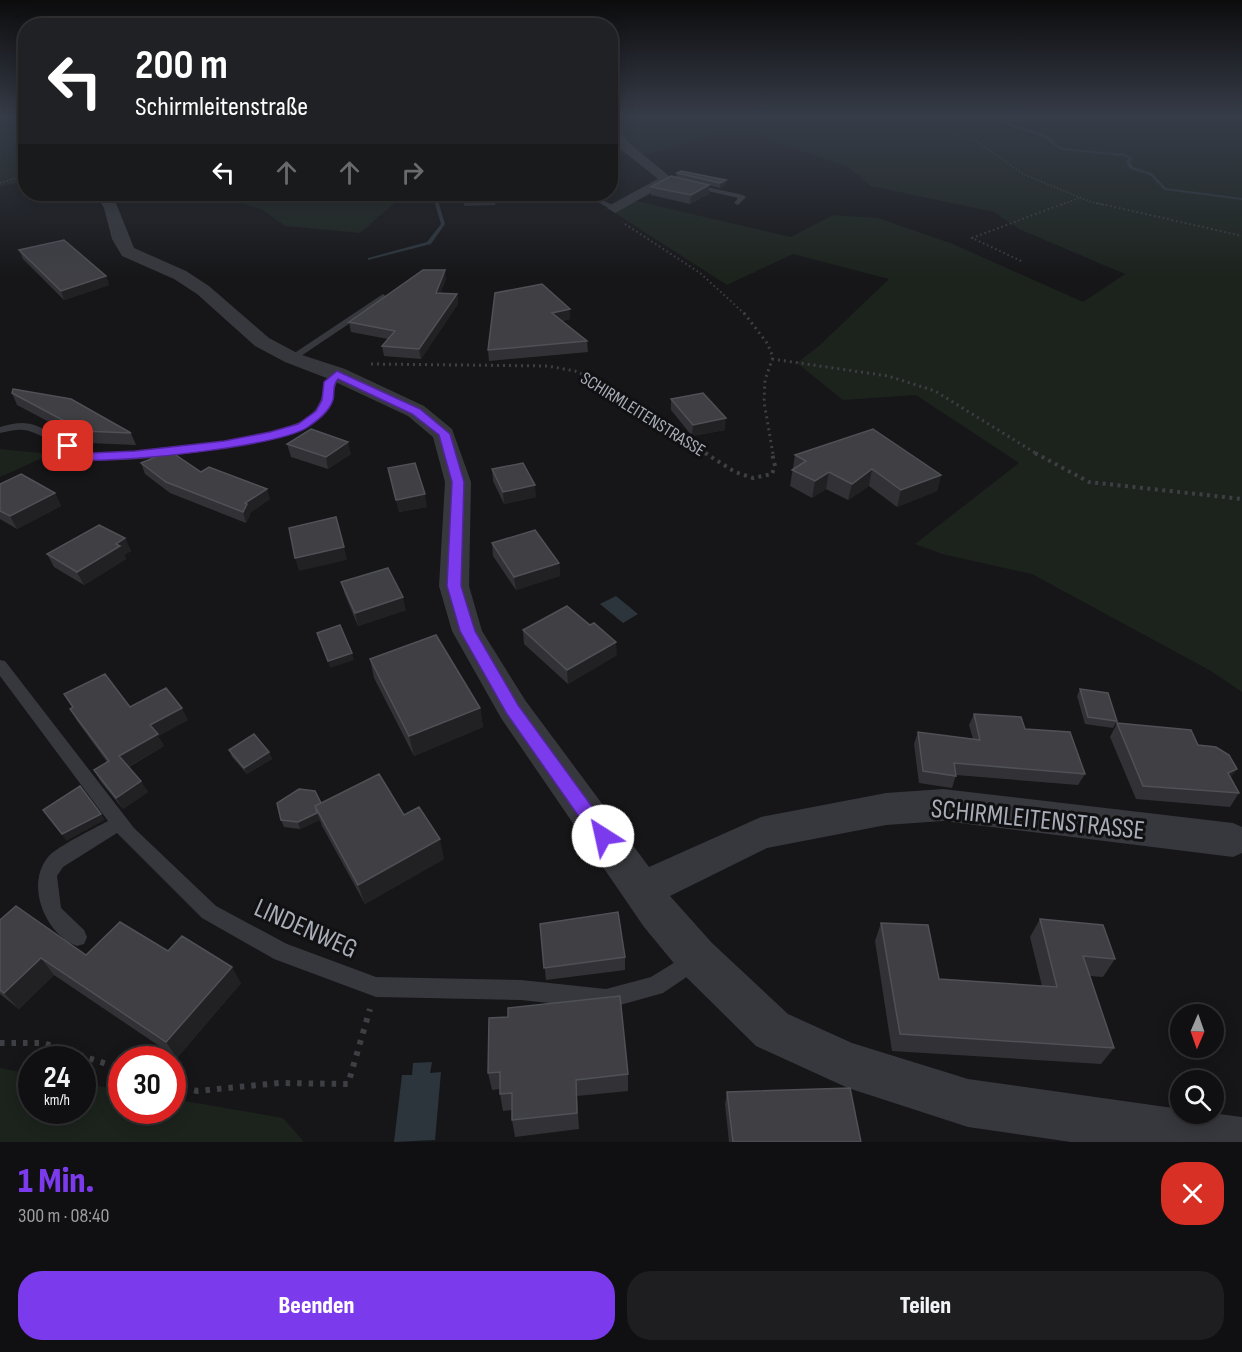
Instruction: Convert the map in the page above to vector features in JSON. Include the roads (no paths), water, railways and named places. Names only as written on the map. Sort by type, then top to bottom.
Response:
[{"type":"street","points":[[615,208],[673,182],[659,171]]},
{"type":"street","points":[[108,201],[114,211],[122,246],[128,252],[180,274],[203,290],[262,342],[292,358],[337,374],[416,411],[444,434],[458,482],[454,586],[467,631],[513,709],[659,914],[697,958],[772,1030],[848,1065],[968,1102],[1133,1134],[1242,1142]]},
{"type":"street","name":"SCHIRMLEITENSTRASSE","points":[[642,890],[761,833],[886,809],[943,805],[1233,840]]},
{"type":"lane","points":[[689,185],[743,197],[738,203]]},
{"type":"lane","points":[[600,201],[615,208]]},
{"type":"lane","points":[[292,358],[383,297]]},
{"type":"lane","points":[[0,430],[25,426],[89,457],[135,455],[224,444],[272,435],[302,426],[320,413],[327,400],[329,382],[337,374]]},
{"type":"lane","name":"LINDENWEG","points":[[0,665],[128,834],[209,912],[281,952],[376,987],[521,990],[606,999],[656,986],[697,958]]},
{"type":"lane","points":[[77,937],[52,912],[47,874],[56,861],[119,823]]},
{"type":"waterway","points":[[1142,171],[1151,174],[1165,189],[1242,199]]},
{"type":"waterway","points":[[370,259],[429,243],[443,224],[436,201]]}]
